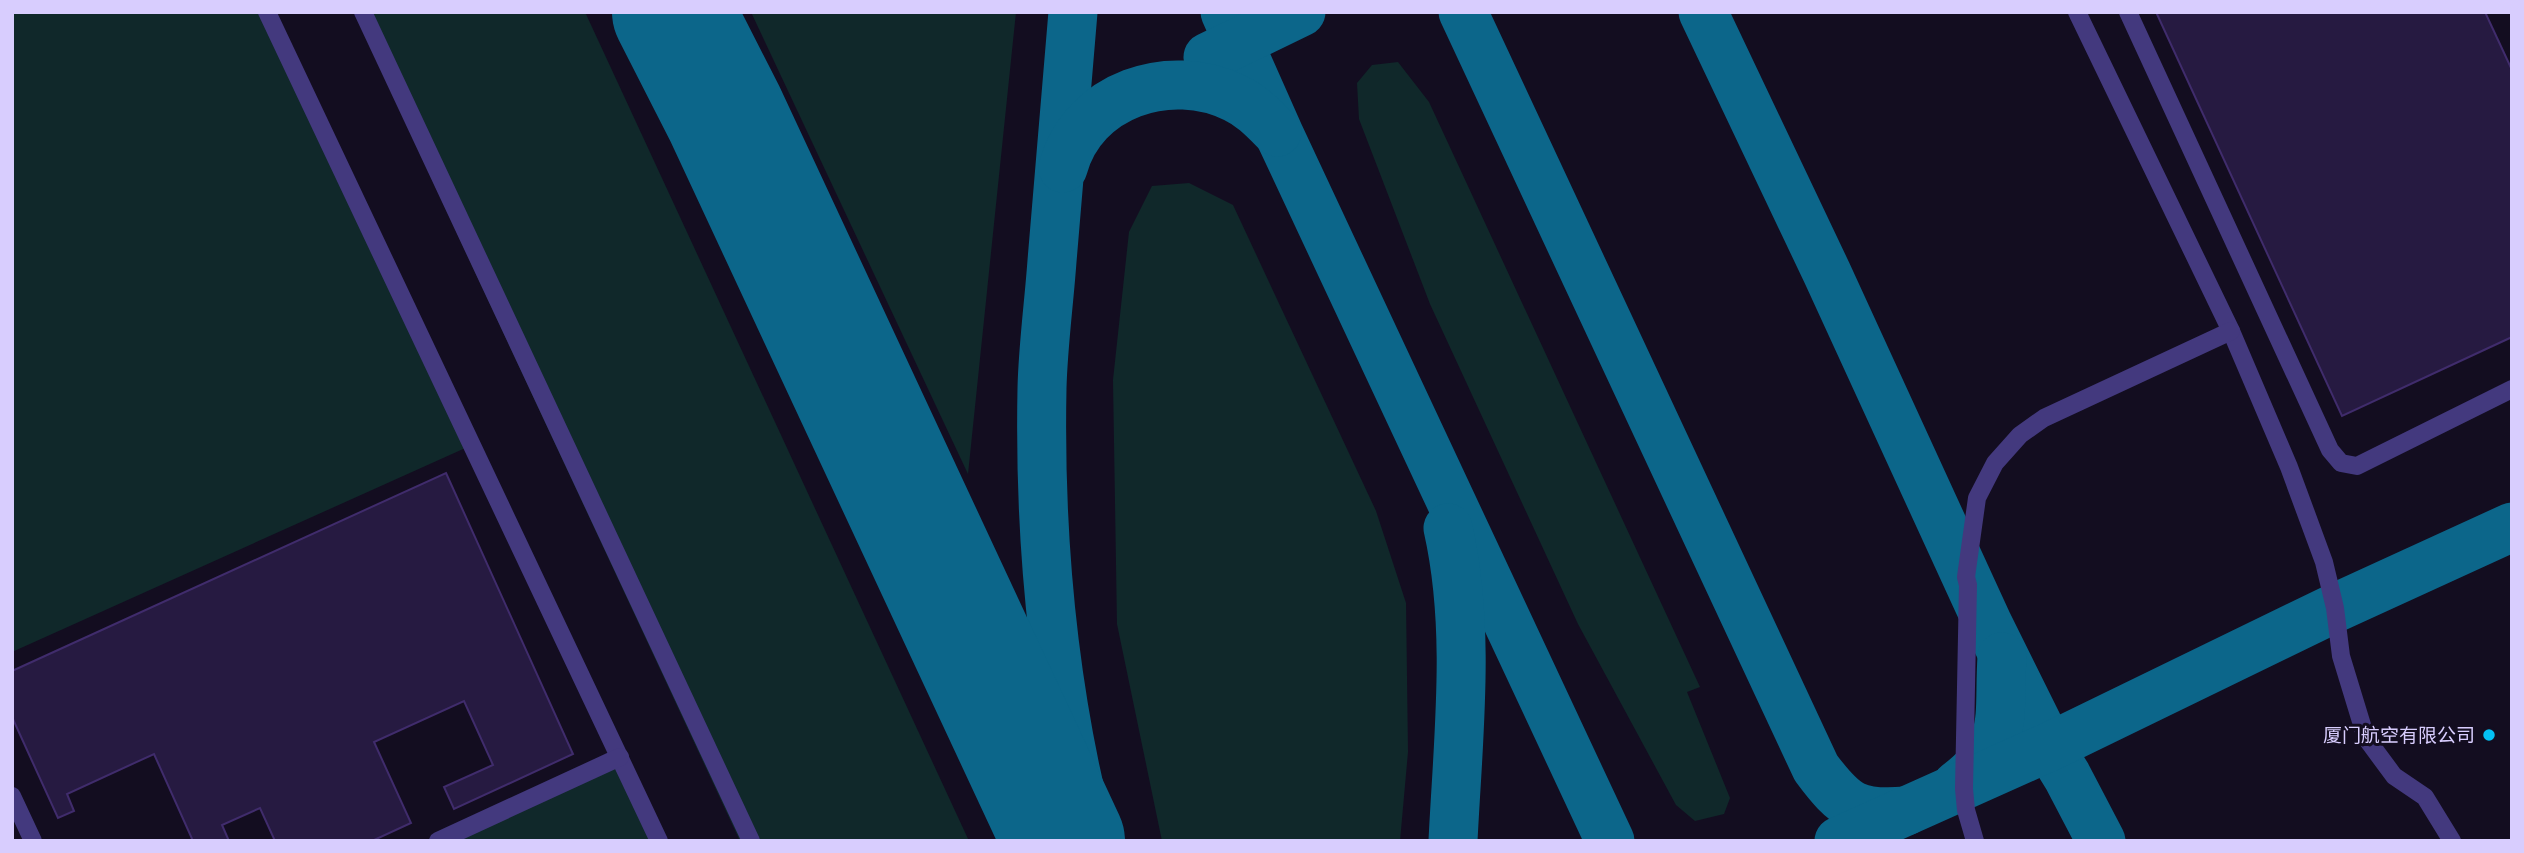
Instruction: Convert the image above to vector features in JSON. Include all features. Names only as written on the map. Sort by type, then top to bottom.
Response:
[{"type":"street","points":[[267,12],[659,841]]},
{"type":"street","points":[[363,12],[751,841]]},
{"type":"street","points":[[2077,12],[2231,331],[2289,467],[2324,562],[2335,608],[2341,656],[2366,738],[2394,776],[2425,797],[2452,841]]},
{"type":"street","points":[[2128,12],[2330,450],[2341,463],[2357,466],[2512,389]]},
{"type":"street","points":[[1975,841],[1966,810],[1964,789],[1966,577],[1977,498],[1995,463],[2020,435],[2044,418],[2231,331]]},
{"type":"street","points":[[438,841],[620,757]]},
{"type":"street","points":[[12,796],[33,841]]},
{"type":"green space","points":[[12,12],[263,12],[472,445],[12,652]]},
{"type":"green space","points":[[354,12],[585,12],[969,841],[740,841]]},
{"type":"green space","points":[[751,12],[1016,12],[968,474]]},
{"type":"green space","points":[[1398,62],[1429,102],[1700,687],[1687,692],[1730,798],[1724,814],[1695,821],[1676,805],[1578,624],[1430,304],[1359,119],[1357,83],[1372,65]]},
{"type":"green space","points":[[1189,183],[1233,205],[1376,511],[1406,603],[1408,752],[1400,841],[1162,841],[1117,624],[1113,380],[1129,232],[1152,186]]},
{"type":"green space","points":[[620,757],[659,841],[438,841]]},
{"type":"building","points":[[2156,12],[2485,12],[2512,70],[2512,337],[2342,416]]},
{"type":"building","points":[[446,473],[573,754],[454,809],[444,787],[493,765],[464,701],[374,742],[411,823],[372,841],[275,841],[260,808],[222,825],[229,841],[193,841],[154,754],[67,794],[74,811],[58,818],[12,717],[12,671]]},
{"type":"taxiway","points":[[677,12],[725,114]]},
{"type":"taxiway","points":[[1073,12],[1042,388],[1043,502],[1058,673],[1067,729],[1092,841]]},
{"type":"taxiway","points":[[1225,12],[1279,134],[1610,841]]},
{"type":"taxiway","points":[[1208,57],[1301,12]]},
{"type":"taxiway","points":[[1463,12],[1816,768],[1835,792],[1854,806],[1875,811],[1906,811]]},
{"type":"taxiway","points":[[1703,12],[1827,273],[1988,624],[2049,747],[2101,841]]},
{"type":"taxiway","points":[[1063,168],[1073,142],[1089,121],[1109,105],[1132,93],[1157,87],[1184,85],[1210,89],[1235,98],[1252,109],[1277,132]]},
{"type":"taxiway","points":[[1839,841],[2049,747],[2335,608],[2512,527]]},
{"type":"taxiway","points":[[1448,528],[1455,567],[1461,645],[1460,724],[1453,841]]},
{"type":"taxiway","points":[[1957,785],[1974,770],[1994,742],[2000,713],[2002,657]]},
{"type":"runway","points":[[673,12],[725,114],[1064,841]]},
{"type":"place","name":"厦门航空有限公司","points":[[2489,735]]}]
